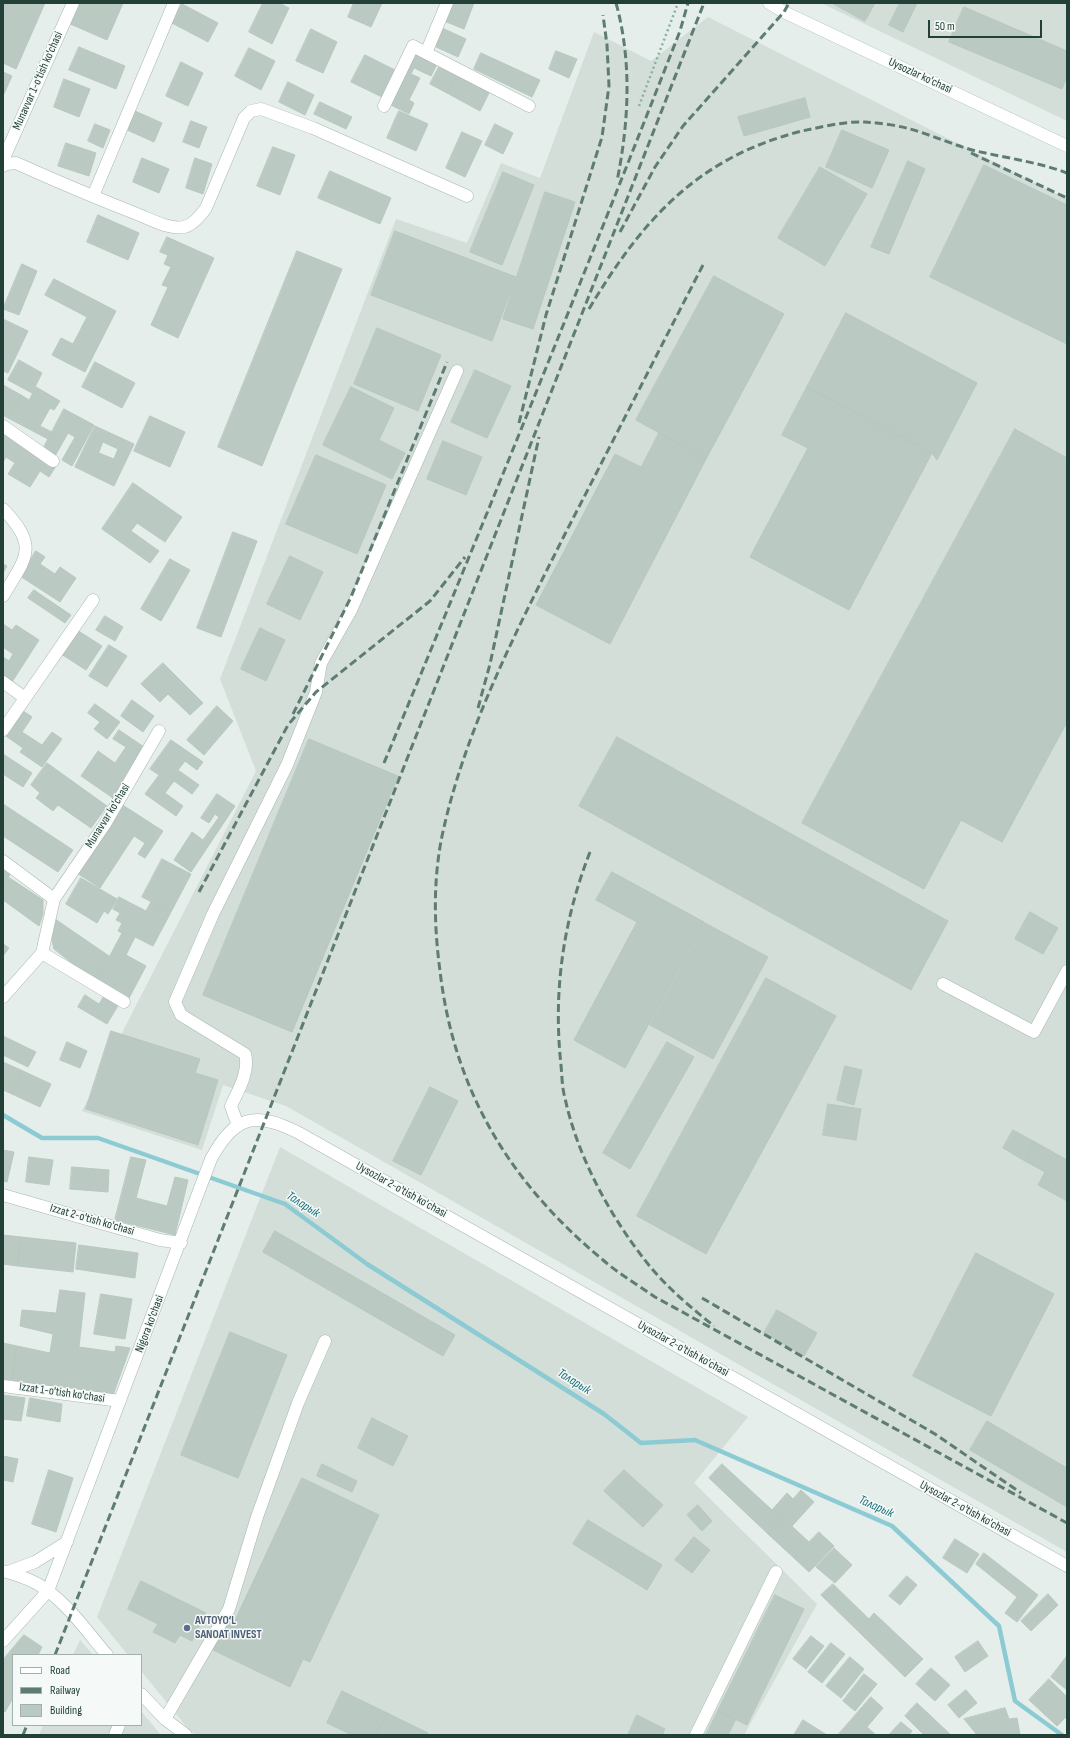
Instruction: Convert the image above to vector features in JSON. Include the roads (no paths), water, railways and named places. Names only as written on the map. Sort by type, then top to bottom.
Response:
[{"type":"street","name":"Munavvar 1-o'tish ko'chasi","points":[[3,160],[73,3]]},
{"type":"street","points":[[93,196],[174,3]]},
{"type":"street","points":[[426,53],[447,3]]},
{"type":"street","name":"Uysozlar ko'chasi","points":[[771,4],[1067,146]]},
{"type":"street","points":[[384,106],[413,46],[529,106]]},
{"type":"street","points":[[3,166],[16,163],[168,226],[183,227],[196,220],[206,208],[244,118],[251,111],[261,109],[313,128],[467,196]]},
{"type":"street","points":[[238,1126],[231,1106],[240,1086],[246,1065],[245,1054],[180,1015],[175,1002],[213,914],[287,765],[316,692],[321,663],[350,610],[457,371]]},
{"type":"street","points":[[3,426],[53,461]]},
{"type":"street","points":[[3,509],[17,523],[26,541],[24,562],[3,596]]},
{"type":"street","points":[[3,730],[93,600]]},
{"type":"street","points":[[3,682],[25,698]]},
{"type":"street","name":"Munavvar ko'chasi","points":[[42,954],[54,898],[105,824],[160,731]]},
{"type":"street","points":[[3,862],[54,898]]},
{"type":"street","points":[[3,997],[42,954],[124,1002]]},
{"type":"street","points":[[943,984],[1034,1032],[1067,971]]},
{"type":"street","name":"Nigora ko'chasi","points":[[48,1591],[181,1244],[211,1159],[225,1136],[249,1120],[266,1119],[299,1133]]},
{"type":"street","name":"Uysozlar 2-o'tish ko'chasi","points":[[299,1133],[1067,1566]]},
{"type":"street","name":"Izzat 2-o'tish ko'chasi","points":[[3,1195],[160,1240],[181,1244]]},
{"type":"street","points":[[165,1719],[229,1609],[257,1517],[298,1403],[325,1340]]},
{"type":"street","name":"Izzat 1-o'tish ko'chasi","points":[[3,1386],[120,1401]]},
{"type":"street","points":[[6,1572],[35,1562],[67,1542]]},
{"type":"street","points":[[6,1572],[48,1591],[71,1613],[106,1654]]},
{"type":"street","points":[[696,1735],[776,1572]]},
{"type":"street","points":[[3,1641],[48,1591]]},
{"type":"street","points":[[142,1695],[165,1719],[186,1735]]},
{"type":"waterway","name":"Таларык","points":[[3,1115],[42,1138],[98,1138],[285,1204],[367,1264],[604,1414],[641,1443],[695,1440],[892,1526],[999,1626],[1015,1701],[1062,1735]]},
{"type":"railway","points":[[616,3],[625,47],[627,69],[626,114],[617,181]]},
{"type":"railway","points":[[384,763],[497,489],[607,215],[680,31],[688,3]]},
{"type":"railway","points":[[55,1654],[704,3]]},
{"type":"railway","points":[[620,232],[655,167],[683,126],[784,12],[789,3]]},
{"type":"railway","points":[[519,423],[546,315],[602,137],[609,86],[607,45],[603,15]]},
{"type":"railway","points":[[589,309],[630,247],[652,220],[676,196],[703,175],[732,157],[765,142],[802,131],[850,122],[893,125],[918,131],[976,151],[1033,163],[1067,173]]},
{"type":"railway","points":[[971,153],[1067,198]]},
{"type":"railway","points":[[703,265],[566,532],[511,643],[478,719],[464,757],[442,836],[437,870],[435,904],[440,971],[447,1015],[458,1056],[473,1095],[492,1132],[514,1166],[540,1199],[570,1230],[615,1270],[655,1297],[1067,1523]]},
{"type":"railway","points":[[293,714],[351,597],[447,362]]},
{"type":"railway","points":[[478,708],[490,664],[539,437]]},
{"type":"railway","points":[[199,892],[288,725],[316,692],[430,601],[465,557]]},
{"type":"railway","points":[[590,852],[573,904],[562,957],[558,1011],[559,1038],[562,1082],[570,1119],[577,1141],[596,1183],[631,1242],[652,1269],[668,1286],[714,1326]]},
{"type":"railway","points":[[702,1298],[935,1434],[1021,1493]]},
{"type":"railway","points":[[23,1735],[27,1726]]},
{"type":"place","name":"AVTOYO‘L SANOAT INVEST","points":[[187,1628]]}]
